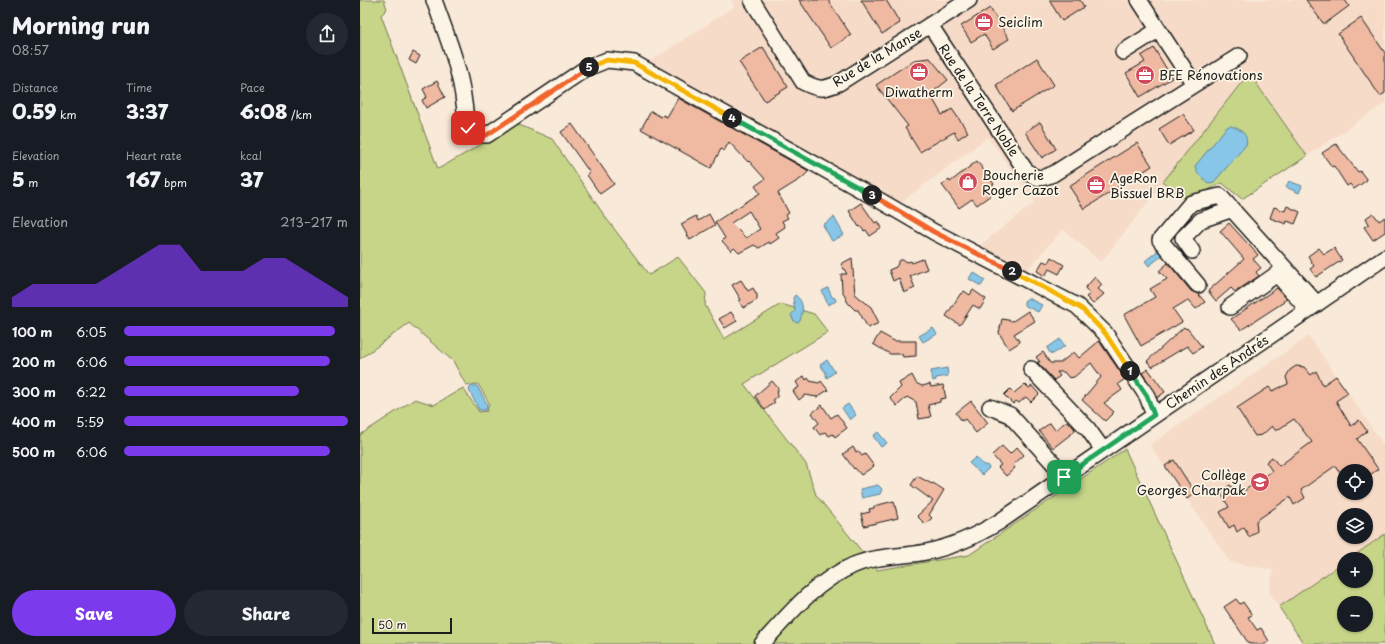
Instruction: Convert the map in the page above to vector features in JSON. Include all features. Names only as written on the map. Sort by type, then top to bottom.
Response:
[{"type":"street","points":[[434,0],[457,64],[468,128],[473,134],[487,135],[585,69],[607,60],[634,63],[934,232],[1082,309],[1105,333],[1147,396],[1154,415]]},
{"type":"street","name":"Rue de la Manse","points":[[752,0],[803,82],[814,88],[826,89],[839,83],[969,0]]},
{"type":"street","points":[[1139,0],[1194,84]]},
{"type":"street","name":"Rue de la Terre Noble","points":[[930,25],[1024,168],[1032,176],[1037,178],[1043,178],[1053,174],[1239,56]]},
{"type":"street","points":[[1122,52],[1158,30]]},
{"type":"street","points":[[1198,285],[1160,240],[1191,203],[1220,196],[1233,209],[1312,307]]},
{"type":"street","points":[[1192,251],[1182,238],[1200,220],[1233,209]]},
{"type":"street","name":"Chemin des Andrés","points":[[762,644],[790,613],[818,586],[854,565],[877,558],[925,552],[948,547],[970,538],[999,522],[1385,257]]},
{"type":"street","points":[[1230,307],[1277,274],[1312,307]]},
{"type":"street","points":[[1031,369],[1088,429],[1103,450]]},
{"type":"street","points":[[990,407],[1010,415],[1064,477]]},
{"type":"shaded area","points":[[732,0],[1385,0],[1385,103],[1307,156],[1249,74],[1101,262],[1063,229],[1023,274],[979,246],[1035,202],[988,137],[896,206],[646,64],[734,7]]},
{"type":"shaded area","name":"Collège Georges Charpak","points":[[1309,336],[1385,447],[1385,534],[1373,542],[1373,508],[1337,508],[1337,544],[1371,544],[1359,552],[1337,552],[1337,567],[1279,607],[1269,592],[1273,570],[1230,562],[1150,445]]},
{"type":"green space","points":[[360,0],[384,0],[387,9],[381,15],[438,169],[517,124],[552,139],[606,218],[649,275],[678,257],[706,293],[705,305],[724,339],[781,304],[814,314],[828,332],[744,384],[806,464],[816,495],[877,570],[969,555],[1125,449],[1215,644],[360,644],[360,435],[415,399],[434,405],[463,388],[479,412],[487,411],[489,403],[478,384],[466,385],[453,361],[409,323],[360,359]]},
{"type":"green space","points":[[1249,73],[1307,156],[1242,199],[1222,183],[1187,201],[1163,182]]},
{"type":"green space","points":[[1385,534],[1385,644],[1304,644],[1279,607],[1337,567],[1337,588],[1373,588],[1373,552],[1359,552],[1373,544],[1373,542]]},
{"type":"water","points":[[1230,126],[1243,132],[1247,141],[1246,145],[1214,182],[1208,183],[1198,174],[1195,166],[1227,127]]},
{"type":"water","points":[[1289,181],[1302,186],[1299,193],[1286,187]]},
{"type":"water","points":[[834,217],[844,235],[832,241],[823,225]]},
{"type":"water","points":[[1160,249],[1164,254],[1149,266],[1145,261]]},
{"type":"water","points":[[973,272],[985,280],[981,286],[969,279]]},
{"type":"water","points":[[828,288],[832,297],[835,298],[836,301],[828,305],[822,291]]},
{"type":"water","points":[[795,295],[802,304],[802,314],[800,321],[797,323],[793,320],[791,315],[795,311],[793,298]]},
{"type":"water","points":[[1028,298],[1042,305],[1038,312],[1024,305],[1024,301]]},
{"type":"water","points":[[933,328],[937,334],[923,342],[919,336]]},
{"type":"water","points":[[1060,339],[1065,346],[1053,354],[1050,353],[1047,348]]},
{"type":"water","points":[[827,360],[835,372],[827,378],[826,373],[820,365]]},
{"type":"water","points":[[947,368],[948,376],[936,378],[936,380],[933,381],[931,371]]},
{"type":"water","points":[[471,386],[477,386],[487,404],[486,410],[479,410],[469,390]]},
{"type":"water","points":[[848,404],[856,415],[850,420],[842,408]]},
{"type":"water","points":[[878,432],[887,443],[881,447],[873,436]]},
{"type":"water","points":[[976,457],[983,465],[987,465],[989,468],[982,475],[969,463]]},
{"type":"water","points":[[878,485],[882,489],[880,494],[862,498],[860,489]]},
{"type":"building","points":[[799,0],[828,0],[851,35],[831,48]]},
{"type":"building","points":[[861,0],[886,0],[900,23],[882,34]]},
{"type":"building","points":[[1049,0],[1080,0],[1084,7],[1062,21]]},
{"type":"building","points":[[1306,0],[1345,0],[1349,6],[1326,23],[1323,23]]},
{"type":"building","points":[[990,8],[1009,39],[993,49],[984,34],[971,42],[961,26]]},
{"type":"building","points":[[1361,18],[1385,53],[1385,93],[1380,96],[1338,34]]},
{"type":"building","points":[[763,47],[788,87],[765,101],[739,62]]},
{"type":"building","points":[[1154,48],[1172,78],[1140,97],[1126,73],[1145,62],[1141,56]]},
{"type":"building","points":[[413,52],[420,56],[416,64],[409,60]]},
{"type":"building","points":[[930,58],[948,80],[930,94],[942,115],[952,109],[968,132],[958,139],[954,132],[920,152],[905,128],[908,126],[876,85],[914,60]]},
{"type":"building","points":[[1037,58],[1054,85],[1012,111],[996,85]]},
{"type":"building","points":[[437,81],[445,97],[426,108],[422,100],[427,97],[423,89]]},
{"type":"building","points":[[678,98],[809,171],[802,178],[778,193],[789,213],[786,215],[788,218],[782,221],[785,227],[776,233],[779,238],[770,244],[769,242],[759,248],[754,245],[739,253],[734,248],[731,251],[722,241],[725,238],[715,222],[760,193],[755,186],[765,179],[729,142],[724,151],[721,149],[711,168],[641,129],[651,111],[661,117],[663,115],[667,117]],"holes":[[[749,211],[760,229],[746,238],[731,223]]]},
{"type":"building","points":[[1183,114],[1194,130],[1169,145],[1159,129]]},
{"type":"building","points":[[1040,122],[1056,149],[1042,158],[1025,132]]},
{"type":"building","points":[[572,124],[614,184],[600,194],[587,175],[590,173],[561,132]]},
{"type":"building","points":[[1137,143],[1152,166],[1084,209],[1069,186]]},
{"type":"building","points":[[1336,144],[1358,172],[1360,171],[1367,180],[1354,189],[1350,184],[1347,186],[1334,166],[1332,167],[1322,153]]},
{"type":"building","points":[[977,161],[994,184],[987,189],[991,195],[977,205],[972,199],[959,208],[942,185],[949,180],[950,182]]},
{"type":"building","points":[[861,203],[875,223],[878,221],[882,228],[870,236],[866,230],[864,231],[860,226],[859,227],[849,211]]},
{"type":"building","points":[[1287,206],[1300,212],[1295,224],[1287,221],[1286,224],[1270,218],[1274,207],[1285,211]]},
{"type":"building","points":[[1373,213],[1379,221],[1385,217],[1385,232],[1373,240],[1364,227],[1369,224],[1366,218]]},
{"type":"building","points":[[709,214],[715,225],[690,240],[681,224],[696,216],[698,221]]},
{"type":"building","points":[[1229,223],[1258,255],[1253,259],[1261,268],[1256,272],[1259,276],[1235,292],[1231,288],[1216,301],[1208,291],[1244,259],[1220,231]]},
{"type":"building","points":[[1319,248],[1324,254],[1334,248],[1342,260],[1316,277],[1310,269],[1314,266],[1308,256]]},
{"type":"building","points":[[1051,257],[1064,265],[1059,274],[1049,269],[1045,276],[1037,271],[1043,261],[1048,263]]},
{"type":"building","points":[[852,258],[855,294],[871,307],[879,323],[868,328],[858,310],[855,310],[848,303],[842,290],[841,274],[847,274],[841,264]]},
{"type":"building","points":[[923,259],[927,269],[910,276],[915,288],[904,293],[899,278],[893,281],[889,270],[896,267],[900,260],[908,262],[911,261],[912,263]]},
{"type":"building","points":[[1168,263],[1191,291],[1198,294],[1205,302],[1196,309],[1188,300],[1173,309],[1182,322],[1141,346],[1124,315],[1155,297],[1150,289],[1167,279],[1159,271]]},
{"type":"building","points":[[1095,277],[1102,285],[1098,289],[1104,294],[1093,304],[1086,297],[1090,294],[1085,288]]},
{"type":"building","points":[[741,280],[748,291],[753,288],[757,295],[757,300],[743,308],[739,301],[741,300],[732,285]]},
{"type":"building","points":[[1277,288],[1287,299],[1283,301],[1284,302],[1241,330],[1231,319]]},
{"type":"building","points":[[973,290],[986,299],[980,309],[973,305],[960,325],[946,316],[961,293],[962,294],[964,291],[970,295]]},
{"type":"building","points":[[1028,311],[1035,321],[1014,334],[1020,342],[1009,349],[999,333],[1002,319],[1013,321]]},
{"type":"building","points":[[731,312],[737,321],[725,328],[719,319]]},
{"type":"building","points":[[1184,327],[1186,329],[1187,328],[1202,347],[1193,353],[1187,346],[1152,367],[1147,361]]},
{"type":"building","points":[[880,333],[894,341],[916,341],[916,356],[903,357],[902,354],[890,354],[873,344]]},
{"type":"building","points":[[1099,341],[1125,379],[1118,384],[1122,390],[1104,403],[1114,412],[1105,421],[1082,400],[1101,377],[1091,363],[1074,377],[1069,378],[1064,372],[1057,372],[1060,376],[1054,380],[1037,362],[1040,362],[1036,357],[1043,352],[1050,363],[1060,363],[1074,352],[1079,358]]},
{"type":"building","name":"Collège Georges Charpak","points":[[1296,366],[1304,367],[1311,375],[1316,371],[1323,385],[1336,376],[1348,393],[1336,401],[1351,426],[1359,420],[1367,431],[1357,439],[1378,469],[1373,473],[1373,464],[1337,464],[1337,469],[1335,466],[1301,490],[1305,498],[1294,505],[1290,497],[1256,521],[1257,531],[1249,537],[1244,527],[1237,532],[1234,525],[1229,528],[1220,512],[1229,507],[1220,492],[1230,485],[1238,495],[1272,471],[1266,462],[1272,457],[1279,466],[1312,442],[1294,419],[1276,431],[1272,426],[1262,435],[1255,436],[1237,408],[1269,387],[1272,391],[1288,384],[1286,377],[1290,370]]},
{"type":"building","points":[[1148,369],[1165,392],[1157,398],[1155,391],[1142,373]]},
{"type":"building","points":[[912,375],[916,383],[922,386],[930,384],[931,387],[943,385],[946,398],[940,399],[940,402],[928,405],[931,417],[919,419],[916,402],[907,397],[897,406],[890,398],[901,387],[899,383]]},
{"type":"building","points":[[804,376],[806,380],[808,378],[810,381],[819,383],[821,381],[828,390],[817,397],[805,395],[799,400],[793,391],[799,387],[796,382]]},
{"type":"building","points":[[772,381],[778,388],[777,397],[773,400],[775,402],[765,410],[755,396]]},
{"type":"building","points":[[1025,384],[1029,388],[1032,386],[1039,394],[1031,402],[1026,397],[1019,403],[1016,401],[1013,404],[1004,395],[1010,389],[1014,393]]},
{"type":"building","points":[[971,401],[988,423],[976,433],[965,419],[962,421],[956,413]]},
{"type":"building","points":[[822,405],[831,418],[837,414],[847,428],[835,437],[833,434],[829,436],[825,432],[820,435],[814,427],[819,423],[812,413]]},
{"type":"building","points":[[1067,421],[1075,429],[1075,431],[1053,448],[1039,431],[1050,423],[1055,430]]},
{"type":"building","points":[[1002,446],[1010,454],[1017,447],[1024,455],[1013,465],[1015,468],[1006,476],[998,467],[1001,465],[992,455]]},
{"type":"building","points":[[853,447],[856,452],[858,451],[862,456],[865,454],[874,466],[861,475],[855,468],[854,469],[843,454]]},
{"type":"building","points":[[1174,460],[1195,493],[1187,499],[1165,466]]},
{"type":"building","points":[[917,476],[944,490],[929,515],[932,518],[925,524],[917,516],[933,501],[911,485]]},
{"type":"building","points":[[894,501],[898,518],[864,526],[861,514],[870,512],[869,509],[874,508],[874,506]]},
{"type":"building","points":[[1236,599],[1240,604],[1243,602],[1252,615],[1248,617],[1257,630],[1261,628],[1269,641],[1265,644],[1249,644],[1224,607]]},
{"type":"place","name":"Seiclim","points":[[984,22]]},
{"type":"place","name":"Diwatherm","points":[[919,72]]},
{"type":"place","name":"BFE Rénovations","points":[[1145,75]]},
{"type":"place","name":"Boucherie Roger Cazot","points":[[968,182]]},
{"type":"place","name":"AgeRon Bissuel BRB","points":[[1096,185]]},
{"type":"place","name":"Collège Georges Charpak","points":[[1260,482]]},
{"type":"route","points":[[468,128],[473,134],[487,135],[585,69],[607,60],[634,63],[934,232],[1077,306],[1082,309],[1105,333],[1147,396],[1154,415],[1064,477]]}]
